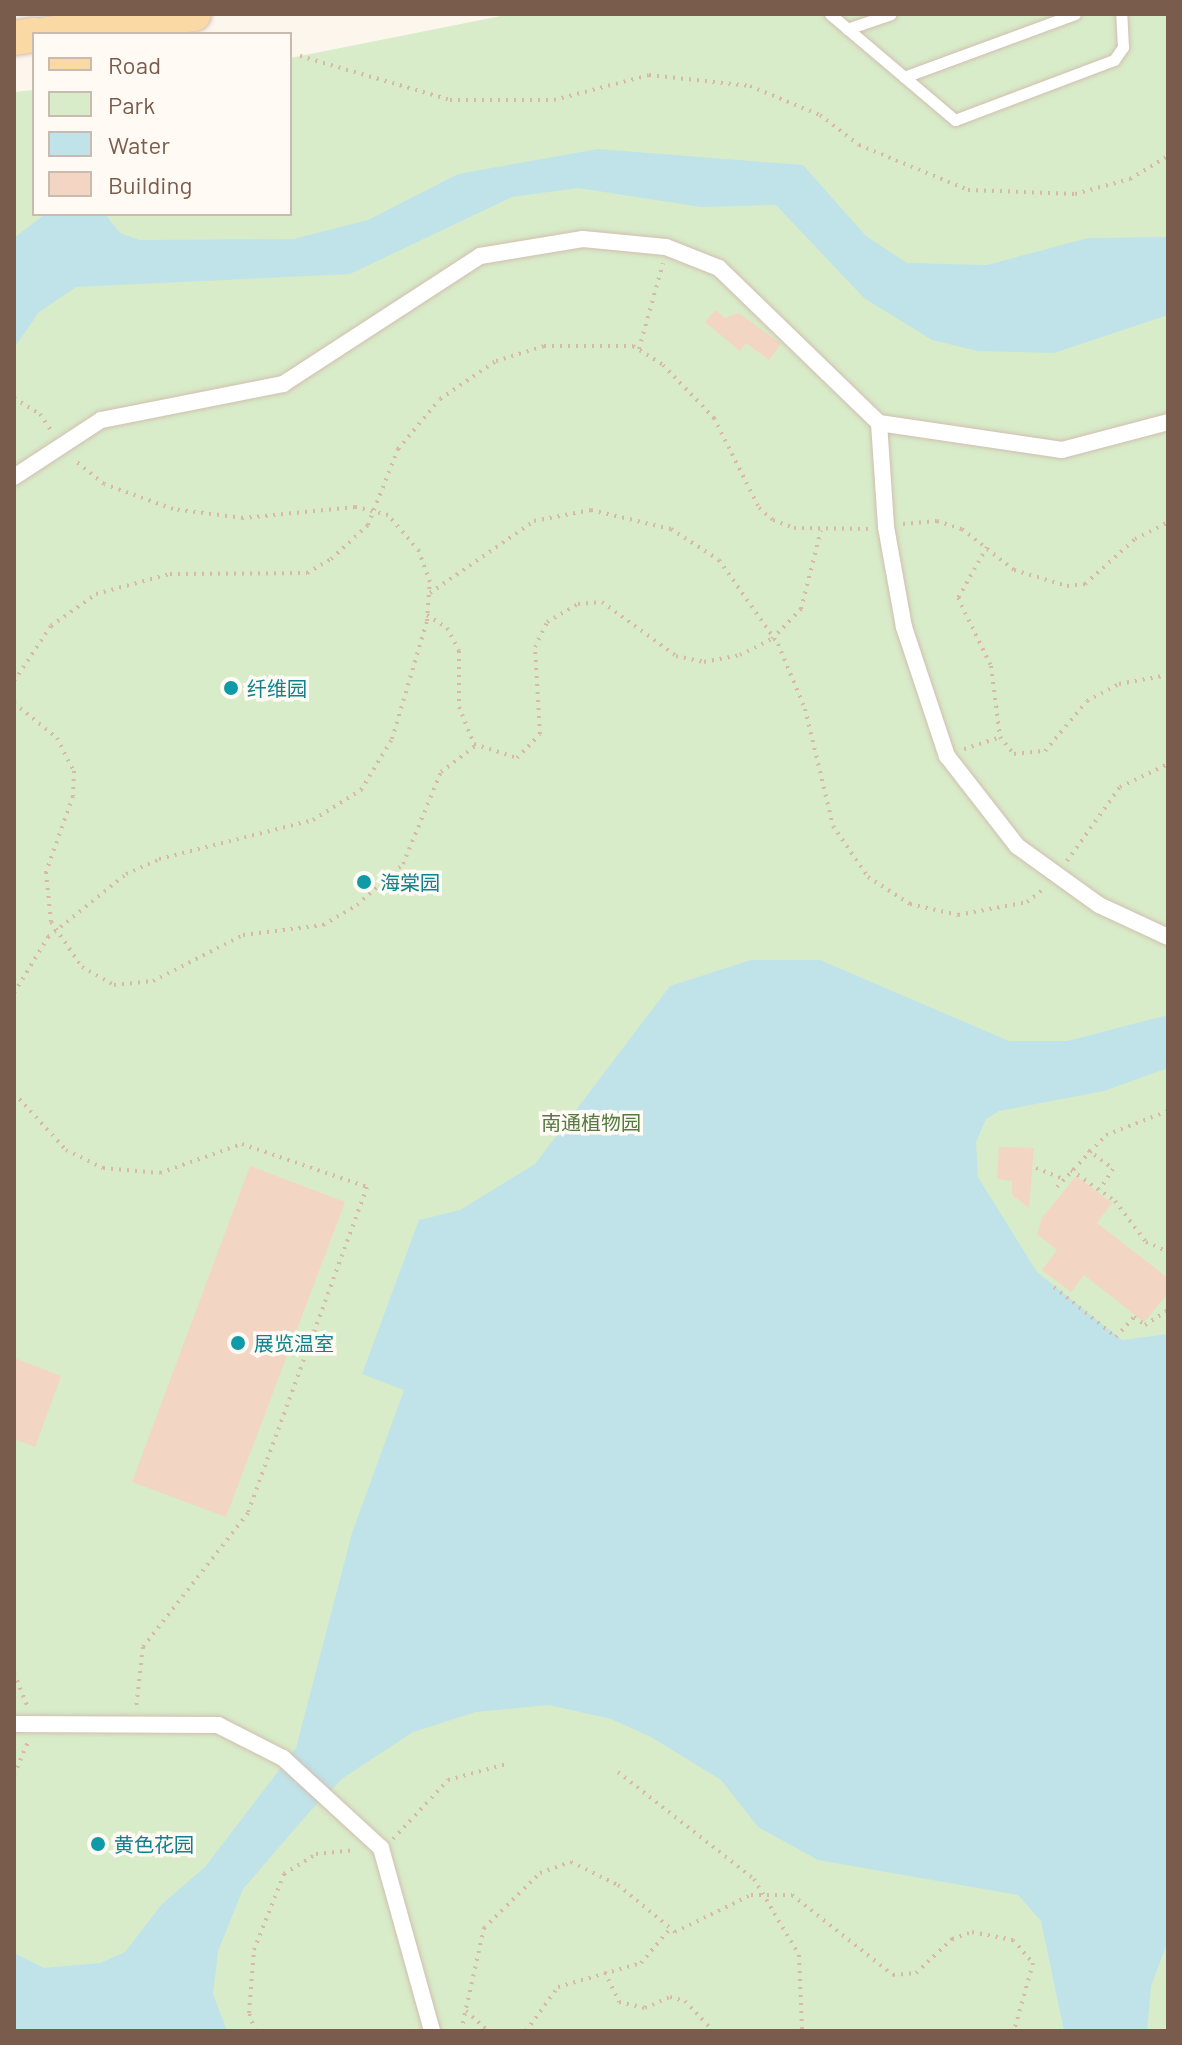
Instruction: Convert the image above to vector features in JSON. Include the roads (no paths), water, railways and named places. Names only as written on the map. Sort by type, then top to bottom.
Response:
[{"type":"main road","points":[[64,32],[184,16]]},
{"type":"street","points":[[14,477],[61,443],[101,420],[283,384],[480,256],[583,239],[666,247],[745,288],[879,423],[1062,450],[1168,422]]},
{"type":"street","points":[[879,423],[886,527],[908,641],[947,756],[1017,846],[1056,875],[1168,937]]},
{"type":"street","points":[[21,1725],[133,1722],[218,1725],[244,1732],[283,1758],[341,1807],[381,1848],[432,2031]]},
{"type":"lane","points":[[830,14],[955,120],[1114,60],[1123,47],[1121,14]]},
{"type":"lane","points":[[847,29],[891,14]]},
{"type":"lane","points":[[904,77],[1075,14]]},
{"type":"water","points":[[598,149],[803,165],[866,236],[907,263],[987,265],[1088,238],[1168,237],[1168,315],[1054,353],[978,351],[932,340],[864,298],[776,205],[701,207],[578,188],[512,197],[350,274],[76,287],[39,312],[14,348],[14,238],[42,216],[107,216],[120,233],[139,240],[294,239],[368,220],[458,174]]},
{"type":"water","points":[[751,960],[820,960],[1009,1041],[1067,1041],[1168,1015],[1168,1068],[1104,1091],[999,1111],[986,1119],[976,1142],[978,1177],[1037,1272],[1122,1340],[1168,1334],[1168,1941],[1151,1986],[1147,2031],[1064,2031],[1041,1921],[1018,1895],[818,1860],[758,1827],[721,1780],[651,1737],[611,1719],[549,1705],[476,1712],[413,1732],[343,1778],[312,1809],[243,1889],[218,1951],[213,1994],[227,2031],[14,2031],[14,1953],[44,1968],[100,1963],[125,1952],[162,1904],[205,1867],[296,1748],[352,1533],[404,1390],[362,1374],[419,1220],[460,1210],[535,1164],[670,986]]},
{"type":"place","name":"纤维园","points":[[231,688]]},
{"type":"place","name":"海棠园","points":[[364,882]]},
{"type":"place","name":"展览温室","points":[[238,1343]]},
{"type":"place","name":"黄色花园","points":[[98,1844]]},
{"type":"park label","name":"南通植物园","points":[[591,1122]]}]
